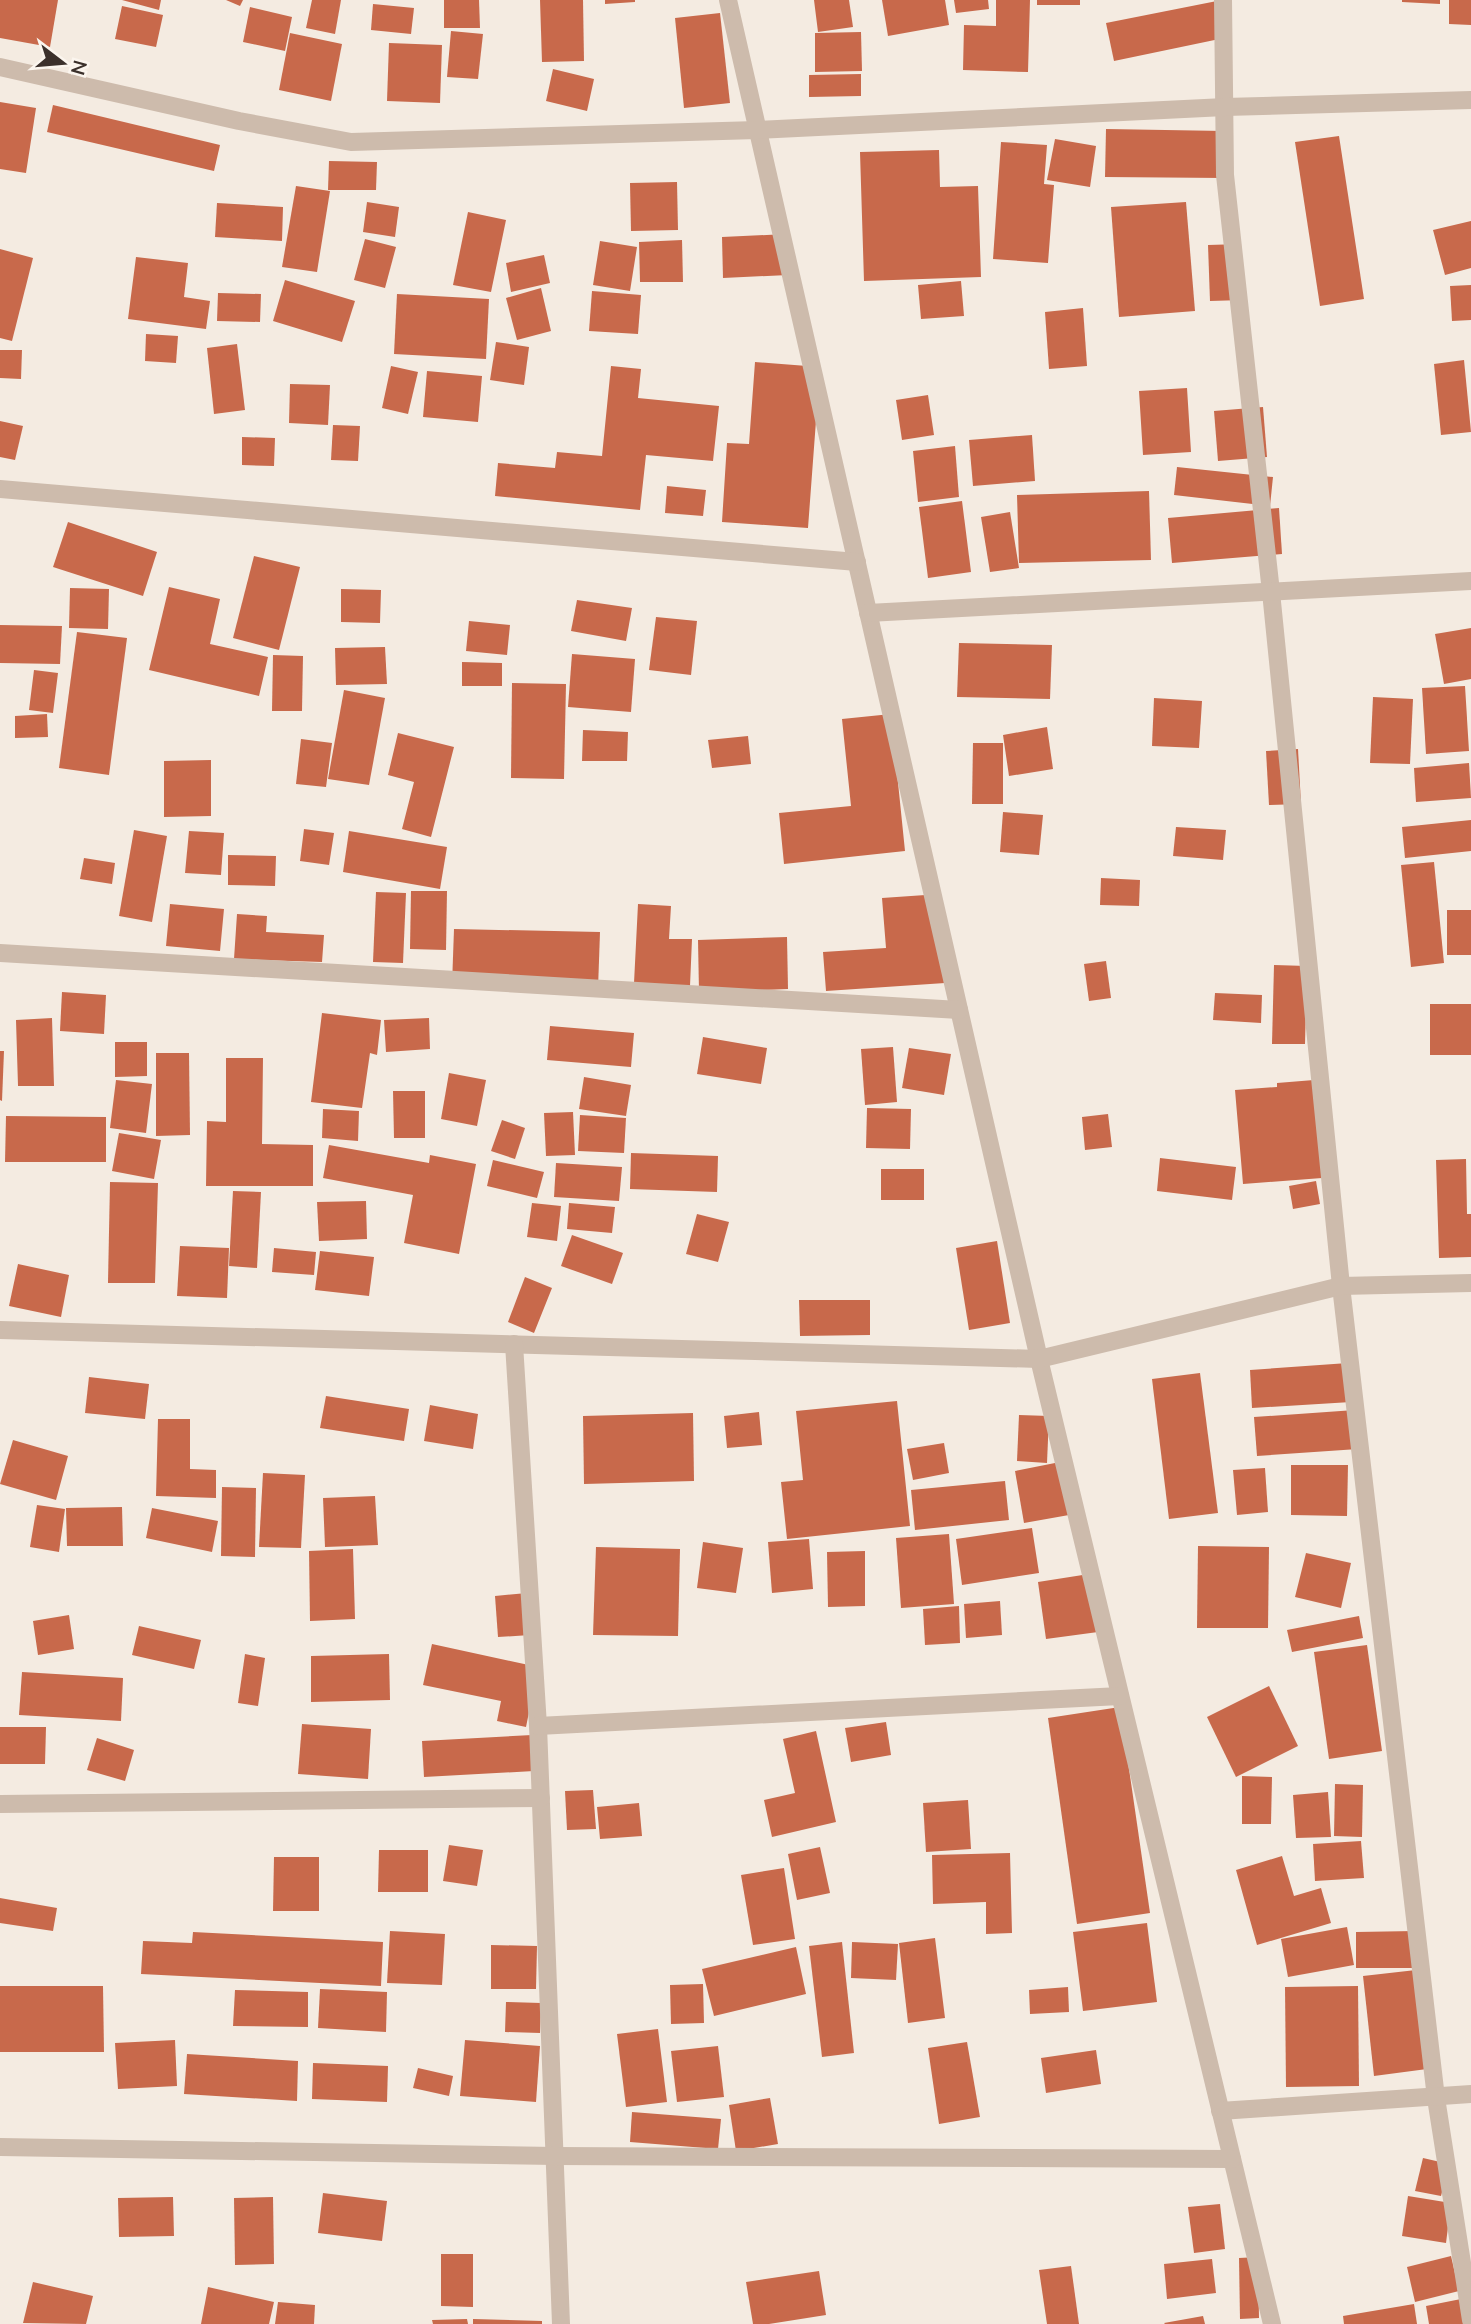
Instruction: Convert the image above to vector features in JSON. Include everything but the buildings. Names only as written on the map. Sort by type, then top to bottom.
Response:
[{"type":"street","points":[[728,0],[1039,1359],[1272,2324]]},
{"type":"street","points":[[1223,0],[1225,174],[1271,592],[1341,1286],[1436,2098],[1471,2320]]},
{"type":"street","points":[[0,67],[239,121],[351,142],[757,130],[1225,107],[1471,100]]},
{"type":"street","points":[[0,489],[857,562]]},
{"type":"street","points":[[868,613],[1471,581]]},
{"type":"street","points":[[0,953],[959,1010]]},
{"type":"street","points":[[0,1330],[1039,1359],[1341,1286],[1471,1283]]},
{"type":"street","points":[[514,1344],[538,1726],[561,2324]]},
{"type":"street","points":[[538,1726],[1120,1696]]},
{"type":"street","points":[[0,1804],[541,1798]]},
{"type":"street","points":[[1220,2111],[1471,2094]]},
{"type":"street","points":[[0,2147],[555,2156],[1232,2159]]}]
